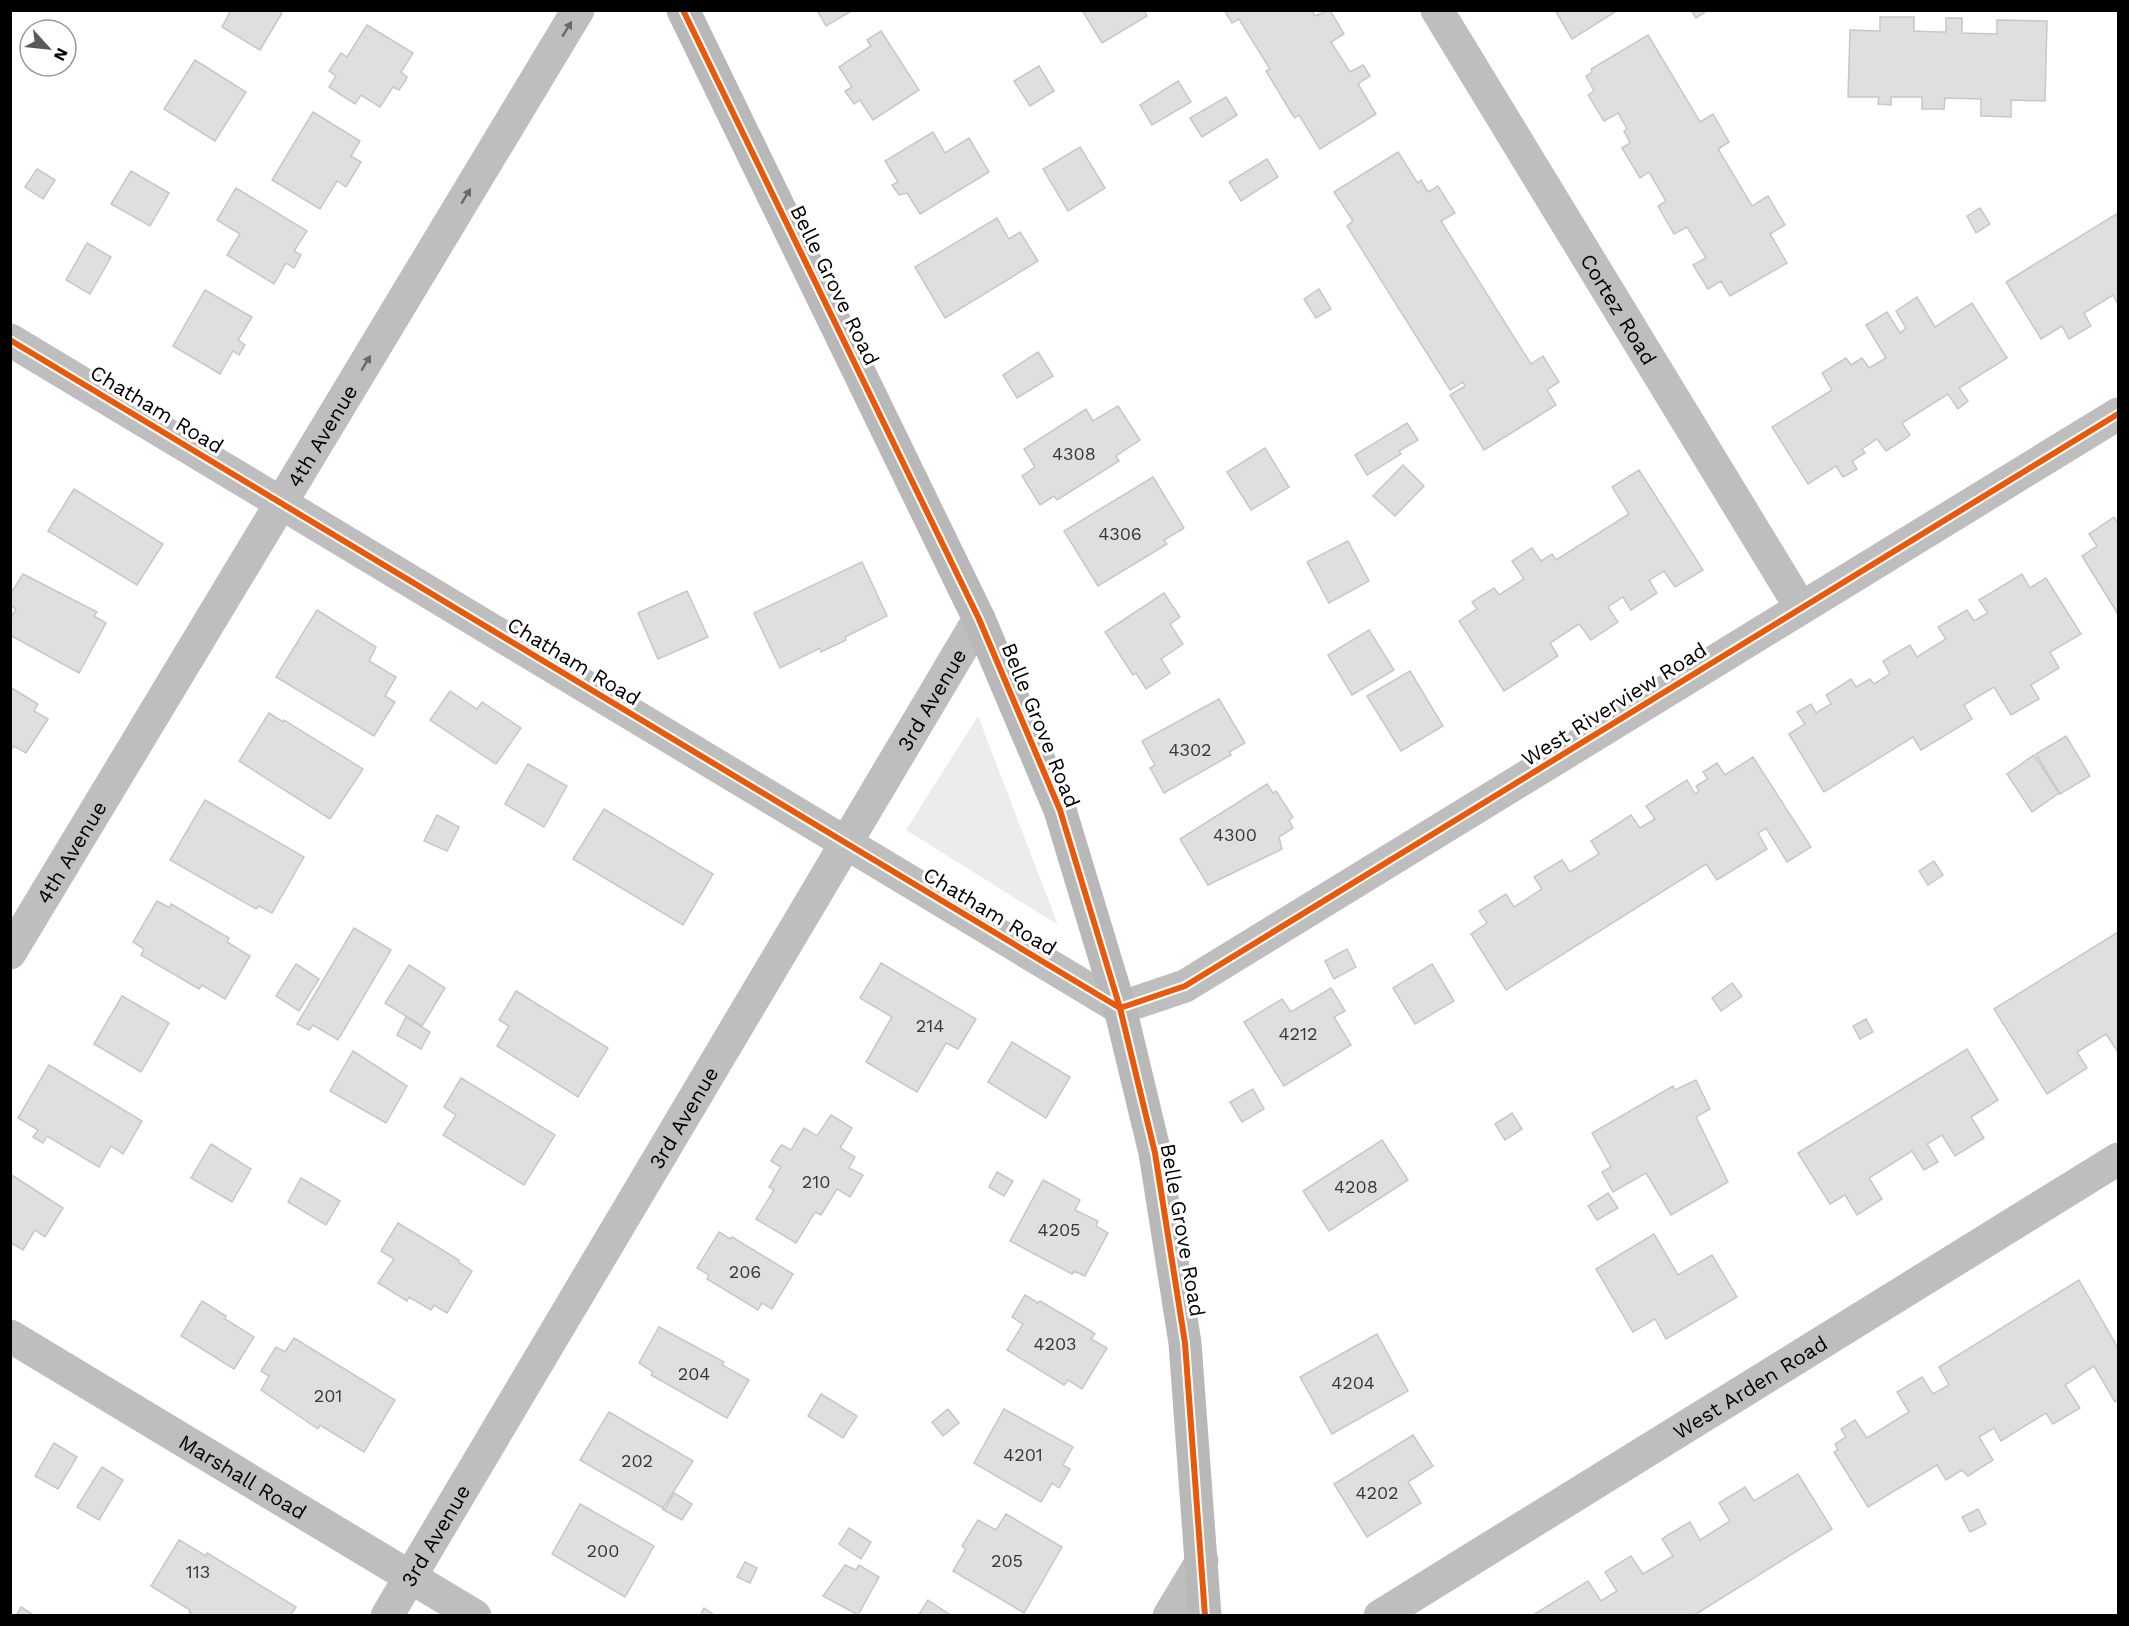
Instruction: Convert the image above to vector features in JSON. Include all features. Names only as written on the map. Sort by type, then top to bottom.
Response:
[{"type":"main road","name":"Belle Grove Road","points":[[683,10],[979,619],[1060,810],[1120,1008],[1155,1153],[1185,1343],[1205,1616]]},
{"type":"street","name":"4th Avenue","points":[[10,953],[578,10]]},
{"type":"street","name":"Cortez Road","points":[[1437,10],[1801,608]]},
{"type":"street","name":"Chatham Road","points":[[10,340],[1120,1008]]},
{"type":"street","name":"West Riverview Road","points":[[1120,1008],[1185,986],[2118,414]]},
{"type":"street","name":"3rd Avenue","points":[[387,1616],[979,619]]},
{"type":"street","name":"West Arden Road","points":[[1380,1616],[2118,1159]]},
{"type":"street","name":"Marshall Road","points":[[10,1336],[475,1616]]},
{"type":"street","points":[[1169,1616],[1202,1561]]},
{"type":"shaded area","points":[[978,716],[1058,925],[906,830]]},
{"type":"building","points":[[231,10],[279,10],[282,13],[260,50],[222,27]]},
{"type":"building","points":[[817,10],[853,10],[826,26]]},
{"type":"building","points":[[1082,10],[1144,10],[1147,16],[1102,43]]},
{"type":"building","points":[[1224,10],[1312,10],[1315,16],[1330,10],[1344,34],[1331,42],[1350,72],[1363,65],[1370,76],[1358,84],[1376,114],[1320,149],[1299,115],[1295,118],[1292,114],[1266,71],[1270,69],[1239,19],[1232,23]]},
{"type":"building","points":[[1555,10],[1618,10],[1572,39]]},
{"type":"building","points":[[1691,10],[1708,10],[1696,18]]},
{"type":"building","points":[[1880,17],[1914,17],[1914,31],[1939,32],[1946,32],[1946,18],[1962,18],[1962,33],[1997,34],[1997,20],[2047,21],[2045,101],[2011,100],[2011,117],[1981,116],[1981,99],[1945,98],[1944,109],[1922,109],[1922,97],[1891,97],[1891,105],[1878,104],[1879,97],[1848,97],[1850,30],[1880,31]]},
{"type":"building","points":[[367,25],[413,53],[401,72],[407,77],[406,80],[399,90],[393,87],[380,107],[361,95],[355,104],[329,87],[336,76],[329,71],[341,53],[347,57]]},
{"type":"building","points":[[881,31],[919,90],[873,120],[860,100],[854,104],[845,91],[852,87],[839,67],[871,46],[867,40]]},
{"type":"building","points":[[1648,35],[1700,122],[1713,114],[1729,142],[1718,149],[1752,206],[1768,196],[1785,225],[1770,234],[1787,263],[1730,296],[1721,281],[1708,289],[1693,265],[1706,258],[1687,227],[1674,234],[1658,206],[1666,201],[1649,172],[1640,178],[1622,148],[1630,143],[1624,131],[1627,129],[1618,113],[1604,121],[1588,95],[1594,91],[1586,76],[1592,72],[1591,69]]},
{"type":"building","points":[[195,60],[246,92],[215,141],[164,109]]},
{"type":"building","points":[[1039,66],[1054,91],[1030,106],[1014,81]]},
{"type":"building","points":[[1178,81],[1191,102],[1152,125],[1140,105]]},
{"type":"building","points":[[1226,97],[1237,115],[1202,137],[1190,118]]},
{"type":"building","points":[[313,112],[360,141],[351,156],[361,162],[346,187],[337,181],[320,209],[272,180]]},
{"type":"building","points":[[933,132],[945,153],[969,138],[989,172],[920,214],[907,193],[899,195],[892,185],[898,182],[885,161]]},
{"type":"building","points":[[1080,147],[1105,188],[1068,211],[1043,169]]},
{"type":"building","points":[[1398,152],[1418,183],[1421,180],[1428,192],[1438,186],[1455,213],[1441,221],[1531,364],[1543,356],[1559,382],[1547,390],[1556,405],[1484,450],[1450,395],[1465,386],[1463,382],[1450,390],[1347,226],[1353,221],[1334,192]]},
{"type":"building","points":[[1267,159],[1278,177],[1241,201],[1229,182]]},
{"type":"building","points":[[37,169],[55,180],[43,199],[25,187]]},
{"type":"building","points":[[131,171],[169,193],[150,226],[111,204]]},
{"type":"building","points":[[236,188],[307,231],[294,251],[301,255],[294,268],[286,263],[274,284],[227,255],[240,234],[217,220]]},
{"type":"building","points":[[1980,208],[1990,224],[1976,233],[1967,216]]},
{"type":"building","points":[[2118,213],[2118,304],[2113,295],[2084,313],[2091,326],[2069,339],[2062,326],[2041,339],[2006,282]]},
{"type":"building","points":[[997,218],[1009,239],[1020,232],[1038,261],[945,318],[915,267]]},
{"type":"building","points":[[87,243],[111,257],[90,294],[66,280]]},
{"type":"building","points":[[1319,289],[1331,309],[1316,318],[1304,299]]},
{"type":"building","points":[[205,290],[252,317],[238,340],[245,345],[239,355],[233,351],[220,374],[173,346]]},
{"type":"building","points":[[1917,297],[1935,327],[1972,303],[2007,358],[1959,388],[1968,401],[1958,409],[1948,394],[1902,423],[1910,435],[1905,439],[1886,451],[1877,439],[1862,449],[1865,453],[1852,461],[1857,469],[1843,477],[1836,466],[1808,484],[1772,427],[1832,390],[1822,373],[1846,358],[1851,365],[1862,358],[1869,368],[1886,358],[1866,325],[1887,312],[1900,333],[1906,328],[1896,311]]},
{"type":"building","points":[[1038,352],[1053,376],[1017,398],[1003,375]]},
{"type":"building","points":[[1118,406],[1140,440],[1116,456],[1119,461],[1057,500],[1054,496],[1040,505],[1022,476],[1035,467],[1024,449],[1086,409],[1093,421]]},
{"type":"building","points":[[1407,423],[1418,440],[1399,451],[1401,454],[1367,475],[1355,455]]},
{"type":"building","points":[[1265,448],[1289,487],[1251,510],[1227,472]]},
{"type":"building","points":[[1403,465],[1424,486],[1395,516],[1373,496]]},
{"type":"building","points":[[1639,470],[1703,570],[1675,587],[1664,571],[1649,580],[1657,593],[1631,610],[1623,597],[1608,607],[1618,622],[1591,640],[1579,624],[1550,643],[1558,656],[1504,691],[1459,621],[1477,609],[1472,602],[1494,588],[1499,595],[1524,579],[1512,561],[1532,548],[1541,561],[1552,554],[1556,560],[1629,514],[1612,487]]},
{"type":"building","points":[[1153,477],[1184,528],[1164,540],[1167,544],[1098,586],[1064,531]]},
{"type":"building","points":[[74,489],[163,544],[137,585],[48,531]]},
{"type":"building","points":[[2114,517],[2118,523],[2118,614],[2082,556],[2097,546],[2089,534]]},
{"type":"building","points":[[1348,541],[1369,581],[1329,603],[1307,562]]},
{"type":"building","points":[[862,562],[887,616],[845,637],[846,640],[821,652],[820,648],[780,668],[754,613]]},
{"type":"building","points":[[23,574],[97,612],[94,616],[106,623],[79,673],[10,635],[10,619],[16,609],[10,606],[10,595]]},
{"type":"building","points":[[2022,574],[2030,588],[2046,578],[2081,634],[2050,652],[2059,668],[2031,685],[2039,699],[2011,715],[1994,687],[1964,705],[1972,719],[1921,750],[1913,737],[1824,792],[1789,734],[1805,724],[1797,712],[1811,704],[1816,713],[1831,704],[1826,695],[1851,679],[1856,687],[1870,679],[1874,684],[1890,674],[1883,661],[1910,645],[1917,657],[1946,639],[1938,627],[1967,610],[1974,621],[1988,613],[1979,600]]},
{"type":"building","points":[[687,591],[708,637],[658,659],[638,613]]},
{"type":"building","points":[[1164,593],[1180,617],[1170,624],[1183,644],[1161,659],[1170,673],[1146,689],[1136,673],[1133,675],[1105,632]]},
{"type":"building","points":[[317,610],[376,647],[369,661],[396,677],[385,696],[395,702],[374,736],[276,677]]},
{"type":"building","points":[[1369,630],[1394,670],[1352,695],[1328,655]]},
{"type":"building","points":[[1410,671],[1443,726],[1401,751],[1367,696]]},
{"type":"building","points":[[10,687],[38,704],[34,711],[48,719],[26,753],[14,746],[10,751]]},
{"type":"building","points":[[450,691],[477,709],[482,702],[521,728],[496,764],[430,720]]},
{"type":"building","points":[[1219,699],[1245,743],[1229,752],[1231,755],[1164,793],[1150,768],[1155,765],[1142,741]]},
{"type":"building","points":[[269,713],[363,769],[330,819],[239,761]]},
{"type":"building","points":[[2066,736],[2090,776],[2060,794],[2036,754]]},
{"type":"building","points":[[2034,755],[2059,793],[2032,812],[2007,774]]},
{"type":"building","points":[[1753,757],[1811,847],[1787,862],[1766,828],[1758,833],[1767,849],[1717,880],[1706,864],[1506,990],[1471,934],[1487,923],[1479,911],[1506,894],[1514,907],[1542,889],[1534,877],[1562,860],[1570,872],[1599,854],[1591,841],[1631,815],[1640,828],[1655,819],[1646,806],[1687,780],[1695,794],[1699,791],[1696,786],[1708,779],[1703,772],[1717,763],[1725,775]]},
{"type":"building","points":[[528,764],[567,786],[544,827],[505,804]]},
{"type":"building","points":[[1267,784],[1273,793],[1276,791],[1293,817],[1289,820],[1293,828],[1279,837],[1282,849],[1208,885],[1180,839]]},
{"type":"building","points":[[205,800],[304,857],[272,913],[259,906],[256,909],[170,860]]},
{"type":"building","points":[[604,809],[713,874],[683,925],[573,859]]},
{"type":"building","points":[[437,815],[459,827],[447,851],[424,841]]},
{"type":"building","points":[[1934,861],[1943,875],[1928,885],[1919,871]]},
{"type":"building","points":[[157,901],[170,908],[171,904],[229,938],[227,942],[250,956],[225,999],[202,985],[199,989],[141,955],[144,949],[133,942]]},
{"type":"building","points":[[354,928],[391,950],[338,1040],[313,1025],[309,1030],[297,1024]]},
{"type":"building","points":[[2118,932],[2118,1052],[2106,1034],[2077,1052],[2087,1068],[2047,1094],[1994,1009]]},
{"type":"building","points":[[1347,949],[1356,967],[1334,979],[1325,961]]},
{"type":"building","points":[[881,963],[976,1019],[958,1049],[946,1043],[917,1092],[866,1062],[892,1017],[860,998]]},
{"type":"building","points":[[296,964],[319,979],[299,1011],[276,996]]},
{"type":"building","points":[[1432,964],[1454,1001],[1415,1024],[1393,988]]},
{"type":"building","points":[[409,965],[445,988],[422,1026],[385,1003]]},
{"type":"building","points":[[1732,983],[1742,996],[1721,1011],[1712,998]]},
{"type":"building","points":[[1331,988],[1345,1011],[1334,1017],[1351,1045],[1284,1086],[1244,1022],[1282,999],[1291,1012]]},
{"type":"building","points":[[516,991],[608,1048],[578,1097],[497,1046],[509,1026],[499,1020]]},
{"type":"building","points":[[122,996],[169,1023],[141,1072],[94,1044]]},
{"type":"building","points":[[406,1017],[430,1032],[421,1049],[397,1035]]},
{"type":"building","points":[[1866,1019],[1873,1032],[1860,1039],[1853,1026]]},
{"type":"building","points":[[1012,1042],[1070,1077],[1046,1118],[988,1082]]},
{"type":"building","points":[[1967,1049],[1998,1100],[1971,1117],[1984,1138],[1955,1156],[1942,1135],[1927,1144],[1938,1162],[1924,1170],[1912,1151],[1869,1178],[1882,1199],[1857,1215],[1845,1195],[1830,1204],[1798,1153]]},
{"type":"building","points":[[353,1051],[407,1086],[386,1123],[330,1091]]},
{"type":"building","points":[[49,1065],[142,1121],[123,1154],[111,1146],[99,1167],[47,1136],[43,1143],[33,1137],[38,1130],[18,1118]]},
{"type":"building","points":[[461,1078],[555,1135],[524,1185],[443,1135],[456,1115],[444,1107]]},
{"type":"building","points":[[1696,1080],[1710,1109],[1696,1117],[1728,1182],[1671,1215],[1646,1173],[1613,1192],[1602,1172],[1611,1167],[1592,1133],[1673,1086],[1675,1090]]},
{"type":"building","points":[[1253,1089],[1264,1109],[1242,1122],[1230,1102]]},
{"type":"building","points":[[1512,1113],[1522,1129],[1505,1140],[1495,1124]]},
{"type":"building","points":[[831,1115],[852,1128],[840,1148],[855,1157],[849,1168],[863,1175],[850,1197],[837,1189],[821,1215],[815,1212],[796,1243],[756,1219],[774,1190],[769,1187],[781,1167],[771,1161],[782,1145],[791,1150],[804,1128],[817,1136]]},
{"type":"building","points":[[1382,1140],[1408,1180],[1329,1231],[1303,1191]]},
{"type":"building","points":[[211,1144],[251,1169],[232,1202],[191,1178]]},
{"type":"building","points":[[997,1172],[1013,1181],[1004,1196],[989,1187]]},
{"type":"building","points":[[10,1174],[63,1208],[45,1237],[35,1230],[23,1250],[10,1242]]},
{"type":"building","points":[[301,1178],[340,1201],[326,1225],[288,1202]]},
{"type":"building","points":[[1043,1180],[1080,1200],[1075,1210],[1098,1221],[1096,1226],[1108,1233],[1085,1276],[1074,1271],[1072,1274],[1010,1241]]},
{"type":"building","points":[[1608,1193],[1618,1208],[1597,1220],[1588,1206]]},
{"type":"building","points":[[398,1223],[459,1260],[458,1262],[472,1271],[447,1313],[434,1305],[431,1310],[409,1297],[407,1301],[378,1283],[394,1259],[381,1251]]},
{"type":"building","points":[[719,1232],[730,1239],[732,1237],[793,1274],[772,1309],[762,1303],[758,1310],[707,1279],[709,1275],[697,1268]]},
{"type":"building","points":[[1654,1234],[1678,1275],[1712,1255],[1737,1297],[1666,1339],[1655,1319],[1633,1332],[1596,1269]]},
{"type":"building","points":[[2079,1280],[2118,1348],[2118,1399],[2115,1402],[2094,1366],[2065,1385],[2080,1408],[2053,1424],[2046,1413],[2001,1441],[1994,1428],[1979,1437],[1993,1460],[1968,1476],[1962,1470],[1946,1480],[1937,1465],[1868,1507],[1834,1452],[1838,1450],[1835,1444],[1846,1437],[1841,1429],[1855,1420],[1867,1438],[1909,1412],[1897,1392],[1922,1377],[1933,1394],[1949,1385],[1939,1367]]},
{"type":"building","points":[[1025,1295],[1038,1303],[1040,1301],[1091,1331],[1095,1334],[1091,1339],[1107,1348],[1082,1389],[1068,1380],[1064,1385],[1007,1350],[1023,1324],[1012,1317]]},
{"type":"building","points":[[202,1301],[254,1337],[234,1369],[181,1336]]},
{"type":"building","points":[[659,1327],[724,1362],[722,1365],[749,1380],[727,1418],[651,1375],[653,1372],[639,1363]]},
{"type":"building","points":[[1377,1334],[1408,1391],[1332,1434],[1300,1377]]},
{"type":"building","points":[[294,1338],[395,1400],[364,1452],[320,1425],[318,1429],[261,1390],[269,1376],[261,1371],[276,1347],[285,1352]]},
{"type":"building","points":[[821,1394],[857,1416],[843,1438],[808,1416]]},
{"type":"building","points":[[948,1409],[959,1423],[943,1436],[932,1422]]},
{"type":"building","points":[[1004,1409],[1073,1447],[1063,1465],[1070,1469],[1059,1488],[1052,1483],[1041,1502],[974,1463]]},
{"type":"building","points":[[609,1412],[693,1461],[663,1508],[580,1460]]},
{"type":"building","points":[[1413,1435],[1433,1466],[1408,1482],[1421,1503],[1367,1537],[1334,1484]]},
{"type":"building","points":[[54,1443],[77,1457],[58,1489],[35,1476]]},
{"type":"building","points":[[102,1467],[123,1480],[99,1520],[77,1507]]},
{"type":"building","points":[[1798,1474],[1832,1529],[1693,1616],[1533,1615],[1588,1581],[1601,1601],[1617,1591],[1605,1572],[1631,1556],[1643,1574],[1673,1556],[1662,1539],[1668,1535],[1690,1522],[1700,1540],[1730,1521],[1719,1503],[1745,1487],[1754,1501]]},
{"type":"building","points":[[674,1493],[692,1504],[682,1520],[662,1509],[665,1509]]},
{"type":"building","points":[[580,1504],[654,1546],[625,1597],[552,1554]]},
{"type":"building","points":[[1978,1509],[1986,1524],[1970,1532],[1962,1517]]},
{"type":"building","points":[[1006,1514],[1062,1547],[1024,1613],[953,1571],[966,1549],[962,1546],[978,1520],[996,1530]]},
{"type":"building","points":[[849,1528],[871,1542],[861,1559],[839,1544]]},
{"type":"building","points":[[179,1540],[206,1556],[207,1553],[296,1607],[290,1616],[194,1616],[189,1612],[190,1610],[151,1586]]},
{"type":"building","points":[[745,1562],[757,1568],[750,1583],[737,1577]]},
{"type":"building","points":[[845,1565],[856,1570],[859,1565],[879,1577],[858,1615],[823,1596]]},
{"type":"building","points":[[928,1600],[952,1616],[918,1616]]},
{"type":"building","points":[[21,1607],[35,1616],[16,1616]]},
{"type":"building","points":[[704,1608],[716,1616],[700,1616]]},
{"type":"cycle path","points":[[683,10],[979,619],[1060,810],[1120,1008],[1155,1153],[1185,1343],[1205,1616]]},
{"type":"cycle path","points":[[10,340],[1120,1008],[1185,986],[2118,414]]}]
